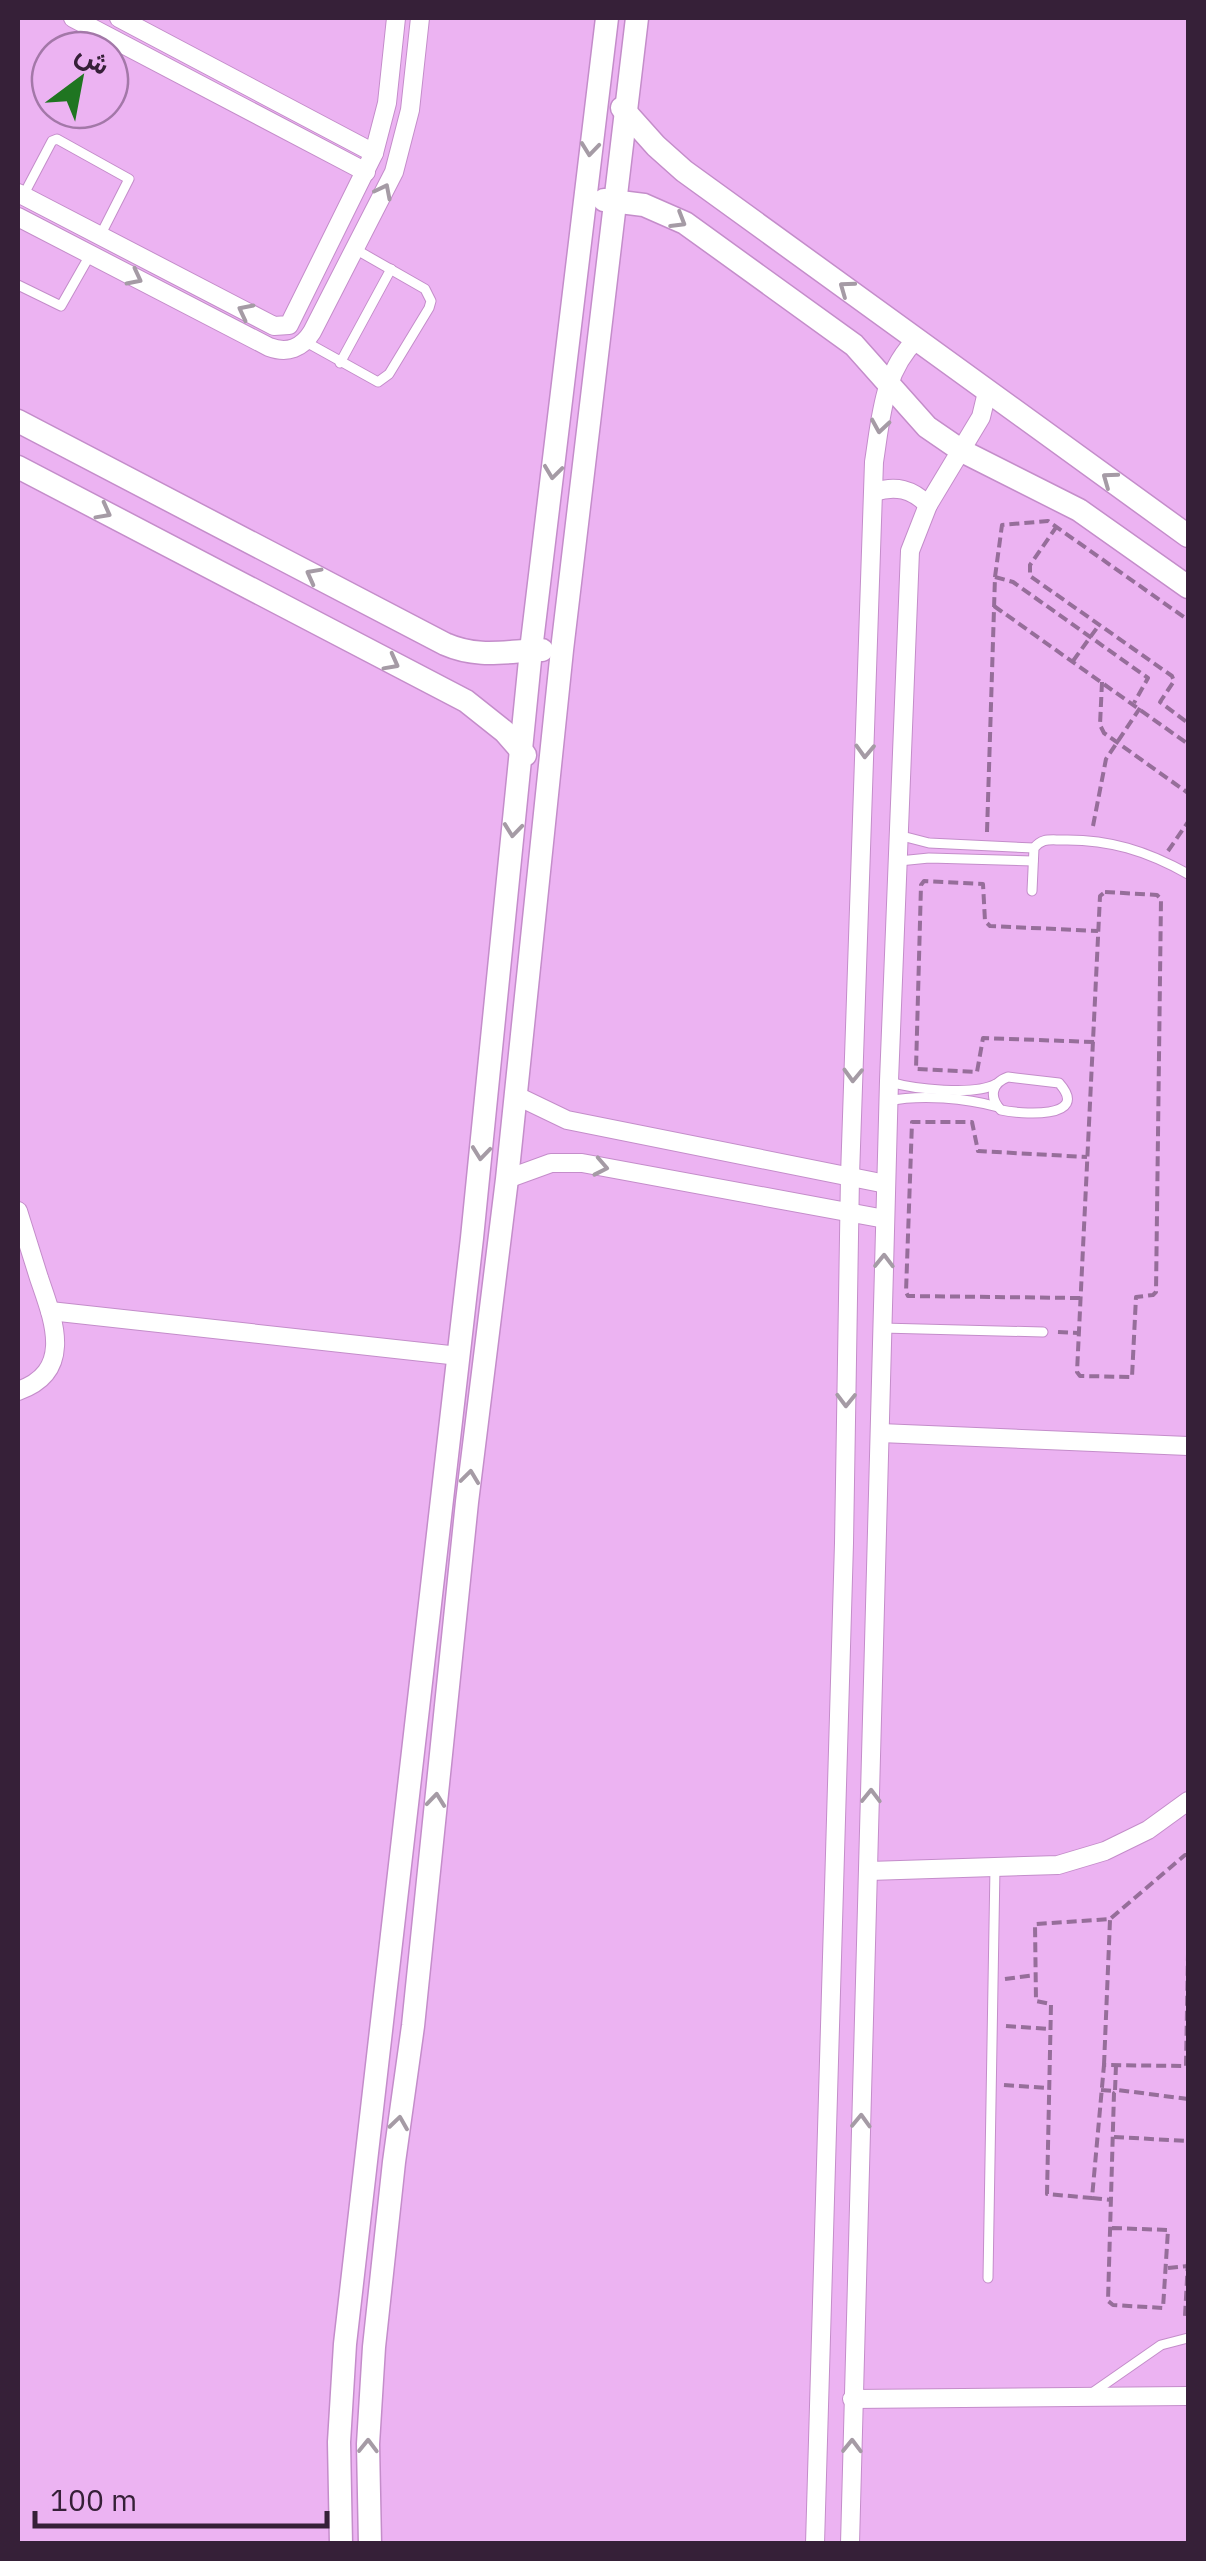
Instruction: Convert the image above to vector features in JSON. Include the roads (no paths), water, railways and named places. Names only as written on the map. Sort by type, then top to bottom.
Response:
[{"type":"street","points":[[73,18],[366,172]]},
{"type":"street","points":[[20,195],[274,326],[284,327],[292,321],[374,153],[387,103],[396,18]]},
{"type":"street","points":[[18,218],[269,347],[285,350],[306,342],[399,155],[410,110],[420,18]]},
{"type":"street","points":[[341,2544],[339,2442],[345,2344],[472,1238],[531,650],[606,18]]},
{"type":"street","points":[[370,2544],[368,2444],[374,2347],[413,2026],[467,1502],[507,1179],[562,650],[637,18]]},
{"type":"street","points":[[126,19],[374,153]]},
{"type":"street","points":[[595,102],[626,111],[669,159],[1188,536]]},
{"type":"street","points":[[585,199],[659,209],[685,224],[854,345],[928,427],[962,451],[1079,510],[1188,587]]},
{"type":"street","points":[[292,321],[306,342]]},
{"type":"street","points":[[815,2544],[850,1176],[874,462],[888,382],[900,358],[917,339]]},
{"type":"street","points":[[850,2544],[888,1081],[910,551],[928,505],[981,417],[986,392]]},
{"type":"street","points":[[18,421],[464,653],[562,650]]},
{"type":"street","points":[[18,467],[466,701],[504,732],[539,774],[550,780]]},
{"type":"street","points":[[874,492],[897,488],[920,497],[928,505]]},
{"type":"street","points":[[515,1095],[567,1120],[886,1184]]},
{"type":"street","points":[[507,1179],[551,1163],[582,1163],[885,1219]]},
{"type":"street","points":[[18,1211],[56,1336],[52,1360],[36,1381],[18,1391]]},
{"type":"street","points":[[472,1238],[498,1238]]},
{"type":"street","points":[[50,1311],[458,1356]]},
{"type":"street","points":[[880,1433],[1188,1446]]},
{"type":"street","points":[[870,1871],[1058,1865],[1104,1851],[1148,1830],[1188,1802]]},
{"type":"street","points":[[852,2399],[1188,2396]]},
{"type":"lane","points":[[20,195],[52,141],[57,140],[129,179],[100,236]]},
{"type":"lane","points":[[306,342],[371,380],[384,380],[429,308],[429,294],[424,288],[354,249]]},
{"type":"lane","points":[[18,285],[61,306],[90,255]]},
{"type":"lane","points":[[340,363],[391,270]]},
{"type":"lane","points":[[898,836],[928,843],[1034,848],[1044,840],[1122,844],[1188,874]]},
{"type":"lane","points":[[1032,891],[1034,848]]},
{"type":"lane","points":[[896,862],[929,858],[1033,861]]},
{"type":"lane","points":[[888,1081],[915,1088],[976,1090],[1008,1077],[1052,1080],[1064,1088],[1066,1095],[1062,1108],[1049,1114],[1006,1112],[978,1102],[888,1102]]},
{"type":"lane","points":[[996,1084],[993,1096],[998,1107]]},
{"type":"lane","points":[[882,1328],[1043,1332]]},
{"type":"lane","points":[[988,2278],[996,1867]]},
{"type":"lane","points":[[1086,2398],[1161,2345],[1188,2338]]}]
